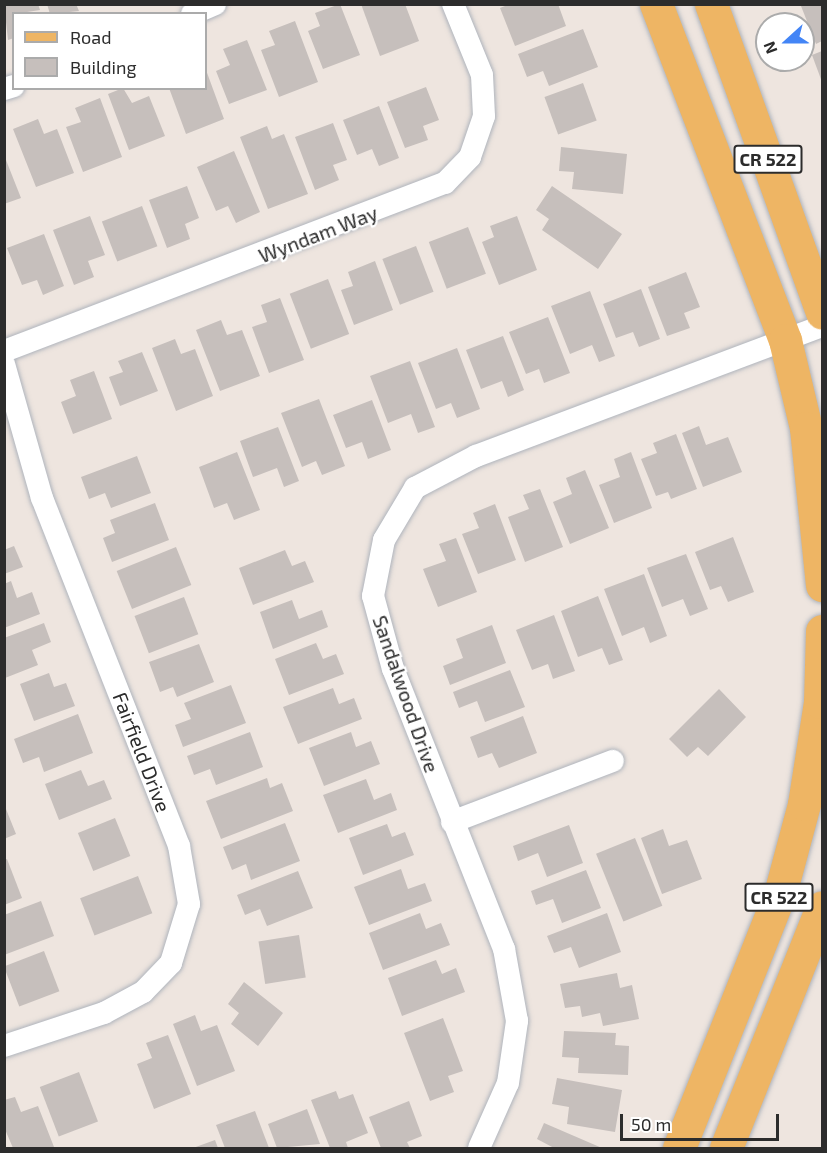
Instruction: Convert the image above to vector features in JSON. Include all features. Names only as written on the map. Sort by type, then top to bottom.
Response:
[{"type":"main road","name":"CR 522","points":[[656,4],[785,340],[806,429],[822,585]]},
{"type":"main road","name":"CR 522","points":[[711,4],[822,313]]},
{"type":"main road","name":"CR 522","points":[[679,1149],[781,890],[805,793],[820,702],[822,631]]},
{"type":"main road","name":"CR 522","points":[[726,1149],[822,906]]},
{"type":"street","points":[[197,12],[215,4]]},
{"type":"street","name":"Wyndam Way","points":[[4,351],[445,183],[470,157],[484,116],[482,75],[453,4]]},
{"type":"street","name":"Sandalwood Drive","points":[[479,1149],[508,1083],[517,1021],[504,949],[393,669],[373,597],[384,540],[415,488],[476,456],[822,326]]},
{"type":"street","name":"Fairfield Drive","points":[[4,364],[42,498],[179,846],[189,904],[171,963],[143,992],[104,1013],[4,1046]]},
{"type":"street","points":[[452,822],[613,761]]},
{"type":"building","points":[[4,4],[38,4],[40,10],[12,12],[12,39],[8,40]]},
{"type":"building","points":[[47,4],[76,4],[79,11],[69,12],[49,12]]},
{"type":"building","points":[[340,4],[360,55],[323,69],[308,31],[320,26],[315,13]]},
{"type":"building","points":[[361,4],[405,4],[419,41],[380,56]]},
{"type":"building","points":[[510,4],[558,4],[566,26],[515,46],[500,8]]},
{"type":"building","points":[[822,4],[822,41],[816,44],[815,12],[803,12],[801,6]]},
{"type":"building","points":[[295,21],[318,82],[279,97],[261,50],[275,45],[269,31]]},
{"type":"building","points":[[583,29],[598,67],[549,86],[543,71],[527,77],[518,54]]},
{"type":"building","points":[[247,40],[267,90],[229,104],[216,71],[230,65],[223,49]]},
{"type":"building","points":[[822,51],[822,82],[815,63],[815,54]]},
{"type":"building","points":[[207,73],[224,119],[186,134],[170,90],[207,90]]},
{"type":"building","points":[[583,83],[597,121],[558,135],[544,97]]},
{"type":"building","points":[[426,87],[439,120],[423,126],[428,140],[405,148],[387,102]]},
{"type":"building","points":[[124,90],[132,103],[149,96],[165,136],[129,150],[108,94]]},
{"type":"building","points":[[100,98],[122,157],[83,172],[66,127],[81,122],[75,108]]},
{"type":"building","points":[[379,106],[399,158],[379,166],[372,149],[357,155],[343,120]]},
{"type":"building","points":[[38,119],[44,134],[57,129],[74,173],[36,187],[13,129]]},
{"type":"building","points":[[333,123],[347,160],[333,165],[339,180],[315,190],[295,137]]},
{"type":"building","points":[[267,126],[272,139],[284,134],[308,194],[268,209],[240,137]]},
{"type":"building","points":[[561,147],[627,154],[623,194],[572,189],[574,172],[559,171]]},
{"type":"building","points":[[234,151],[260,212],[236,223],[228,206],[216,211],[197,167]]},
{"type":"building","points":[[4,155],[21,198],[4,204]]},
{"type":"building","points":[[187,186],[199,218],[185,224],[190,239],[167,248],[149,200]]},
{"type":"building","points":[[552,186],[622,234],[598,269],[542,230],[549,219],[536,210]]},
{"type":"building","points":[[142,206],[157,246],[117,262],[102,221]]},
{"type":"building","points":[[90,216],[105,255],[88,261],[94,277],[74,285],[53,230]]},
{"type":"building","points":[[517,216],[537,270],[499,285],[482,242],[494,237],[490,226]]},
{"type":"building","points":[[468,227],[486,274],[447,289],[429,242]]},
{"type":"building","points":[[44,234],[64,286],[43,295],[37,280],[22,285],[7,248]]},
{"type":"building","points":[[416,246],[434,292],[400,305],[382,259]]},
{"type":"building","points":[[375,261],[393,310],[354,325],[341,290],[353,286],[348,272]]},
{"type":"building","points":[[686,272],[700,307],[684,313],[690,328],[667,336],[648,287]]},
{"type":"building","points":[[328,279],[349,334],[311,349],[290,294]]},
{"type":"building","points":[[641,289],[660,339],[639,347],[633,332],[616,338],[603,304]]},
{"type":"building","points":[[590,291],[615,356],[599,362],[592,345],[570,354],[551,306]]},
{"type":"building","points":[[280,298],[304,360],[269,373],[252,327],[267,322],[261,305]]},
{"type":"building","points":[[548,317],[570,373],[544,383],[539,369],[526,374],[509,332]]},
{"type":"building","points":[[221,320],[227,335],[242,330],[260,376],[220,391],[196,330]]},
{"type":"building","points":[[503,336],[524,390],[508,397],[502,381],[481,389],[466,350]]},
{"type":"building","points":[[175,339],[181,354],[195,349],[213,396],[176,411],[152,348]]},
{"type":"building","points":[[457,348],[480,409],[457,418],[451,403],[436,409],[418,363]]},
{"type":"building","points":[[142,352],[158,391],[120,406],[109,377],[123,372],[118,361]]},
{"type":"building","points":[[410,361],[435,427],[418,433],[411,414],[388,423],[370,376]]},
{"type":"building","points":[[94,371],[112,419],[73,434],[61,402],[76,396],[70,380]]},
{"type":"building","points":[[319,399],[345,466],[322,475],[316,461],[302,467],[281,413]]},
{"type":"building","points":[[372,400],[391,450],[368,459],[362,442],[346,448],[333,415]]},
{"type":"building","points":[[699,426],[706,445],[728,437],[742,472],[703,487],[682,433]]},
{"type":"building","points":[[278,427],[299,481],[284,487],[277,468],[253,477],[240,441]]},
{"type":"building","points":[[676,434],[697,489],[671,499],[668,492],[656,496],[641,459],[657,453],[653,443]]},
{"type":"building","points":[[237,452],[260,510],[234,520],[227,503],[214,508],[199,467]]},
{"type":"building","points":[[631,452],[652,508],[614,523],[599,485],[620,477],[614,459]]},
{"type":"building","points":[[137,456],[151,493],[111,508],[105,493],[89,499],[81,477]]},
{"type":"building","points":[[585,470],[609,528],[570,544],[553,502],[572,494],[566,478]]},
{"type":"building","points":[[540,489],[563,547],[525,562],[508,517],[529,509],[523,495]]},
{"type":"building","points":[[155,503],[169,540],[112,562],[103,538],[115,533],[110,520]]},
{"type":"building","points":[[495,504],[516,560],[478,574],[462,534],[479,528],[473,513]]},
{"type":"building","points":[[733,537],[754,592],[728,602],[721,586],[710,590],[695,552]]},
{"type":"building","points":[[456,538],[477,592],[438,607],[423,569],[446,561],[439,544]]},
{"type":"building","points":[[14,546],[23,567],[4,574],[4,550]]},
{"type":"building","points":[[176,547],[191,585],[132,609],[117,571]]},
{"type":"building","points":[[285,550],[292,566],[305,561],[314,582],[253,605],[239,568]]},
{"type":"building","points":[[686,554],[708,609],[690,616],[683,599],[662,607],[647,568]]},
{"type":"building","points":[[644,574],[667,636],[650,643],[644,627],[622,636],[604,589]]},
{"type":"building","points":[[11,581],[17,598],[32,592],[40,614],[4,628],[4,584]]},
{"type":"building","points":[[598,596],[623,660],[609,665],[602,648],[578,657],[561,611]]},
{"type":"building","points":[[184,597],[198,634],[149,653],[135,616]]},
{"type":"building","points":[[292,600],[299,619],[322,610],[328,627],[273,649],[260,612]]},
{"type":"building","points":[[554,615],[575,671],[553,679],[548,664],[532,670],[516,630]]},
{"type":"building","points":[[44,623],[51,642],[32,650],[38,665],[5,678],[4,638]]},
{"type":"building","points":[[492,625],[506,663],[450,685],[443,666],[463,658],[456,639]]},
{"type":"building","points":[[316,643],[323,659],[336,654],[344,674],[289,695],[275,659]]},
{"type":"building","points":[[199,644],[214,682],[177,697],[173,687],[160,692],[149,662]]},
{"type":"building","points":[[510,670],[525,707],[485,722],[477,701],[459,708],[453,692]]},
{"type":"building","points":[[49,673],[54,687],[66,683],[75,706],[34,721],[20,684]]},
{"type":"building","points":[[231,685],[246,723],[183,747],[175,725],[191,719],[184,703]]},
{"type":"building","points":[[333,688],[339,704],[354,698],[362,719],[298,744],[283,707]]},
{"type":"building","points":[[719,689],[746,717],[708,756],[698,747],[687,757],[669,739]]},
{"type":"building","points":[[78,714],[93,753],[44,772],[39,757],[23,763],[14,739]]},
{"type":"building","points":[[523,716],[537,753],[499,768],[492,753],[478,758],[470,737]]},
{"type":"building","points":[[250,732],[263,767],[216,785],[210,769],[194,775],[187,756]]},
{"type":"building","points":[[351,732],[356,747],[371,741],[380,764],[324,786],[309,748]]},
{"type":"building","points":[[81,770],[88,786],[104,780],[112,799],[59,820],[45,784]]},
{"type":"building","points":[[267,778],[270,788],[282,783],[293,811],[221,839],[206,801]]},
{"type":"building","points":[[366,779],[374,800],[391,793],[397,810],[338,833],[323,795]]},
{"type":"building","points":[[4,804],[16,834],[4,839]]},
{"type":"building","points":[[115,818],[130,856],[93,871],[78,833]]},
{"type":"building","points":[[285,823],[300,861],[251,880],[246,864],[232,870],[223,847]]},
{"type":"building","points":[[387,824],[392,837],[405,832],[414,855],[363,875],[349,838]]},
{"type":"building","points":[[569,825],[583,863],[547,877],[538,853],[518,861],[513,846]]},
{"type":"building","points":[[663,829],[669,846],[687,840],[702,879],[662,894],[641,838]]},
{"type":"building","points":[[635,838],[662,906],[623,921],[596,854]]},
{"type":"building","points":[[7,859],[22,898],[4,905],[4,860]]},
{"type":"building","points":[[401,869],[408,889],[425,883],[432,901],[369,925],[354,887]]},
{"type":"building","points":[[586,870],[601,908],[562,923],[553,899],[536,905],[531,891]]},
{"type":"building","points":[[298,871],[313,908],[267,926],[260,909],[245,915],[237,895]]},
{"type":"building","points":[[138,876],[152,913],[94,936],[80,898]]},
{"type":"building","points":[[41,901],[54,936],[4,955],[4,915]]},
{"type":"building","points":[[420,913],[426,929],[441,923],[450,945],[383,970],[369,933]]},
{"type":"building","points":[[607,913],[621,952],[579,968],[571,947],[554,953],[547,936]]},
{"type":"building","points":[[299,935],[306,977],[265,984],[259,941]]},
{"type":"building","points":[[44,951],[59,991],[19,1007],[4,966]]},
{"type":"building","points":[[436,960],[442,974],[456,968],[465,992],[402,1016],[388,978]]},
{"type":"building","points":[[617,973],[620,988],[632,985],[639,1019],[603,1026],[600,1013],[582,1017],[580,1006],[565,1008],[560,984]]},
{"type":"building","points":[[244,982],[283,1013],[258,1046],[231,1024],[239,1013],[228,1004]]},
{"type":"building","points":[[195,1015],[201,1031],[217,1025],[235,1071],[197,1086],[173,1024]]},
{"type":"building","points":[[443,1018],[463,1071],[448,1076],[454,1092],[430,1101],[404,1033]]},
{"type":"building","points":[[564,1031],[616,1033],[615,1045],[629,1046],[628,1075],[578,1073],[579,1058],[562,1057]]},
{"type":"building","points":[[168,1035],[191,1094],[154,1109],[137,1064],[152,1058],[146,1043]]},
{"type":"building","points":[[79,1072],[98,1121],[59,1137],[40,1087]]},
{"type":"building","points":[[557,1078],[622,1090],[615,1132],[567,1124],[569,1107],[552,1104]]},
{"type":"building","points":[[336,1091],[339,1099],[353,1094],[368,1133],[346,1142],[348,1148],[330,1148],[311,1100]]},
{"type":"building","points":[[15,1097],[21,1112],[38,1106],[54,1147],[13,1148],[4,1127],[4,1100]]},
{"type":"building","points":[[409,1101],[422,1136],[407,1142],[410,1148],[381,1148],[369,1117]]},
{"type":"building","points":[[307,1109],[320,1144],[277,1148],[268,1124]]},
{"type":"building","points":[[255,1111],[269,1148],[225,1148],[216,1125]]},
{"type":"building","points":[[544,1123],[602,1148],[554,1148],[537,1139]]},
{"type":"building","points":[[215,1140],[218,1148],[193,1148]]}]
